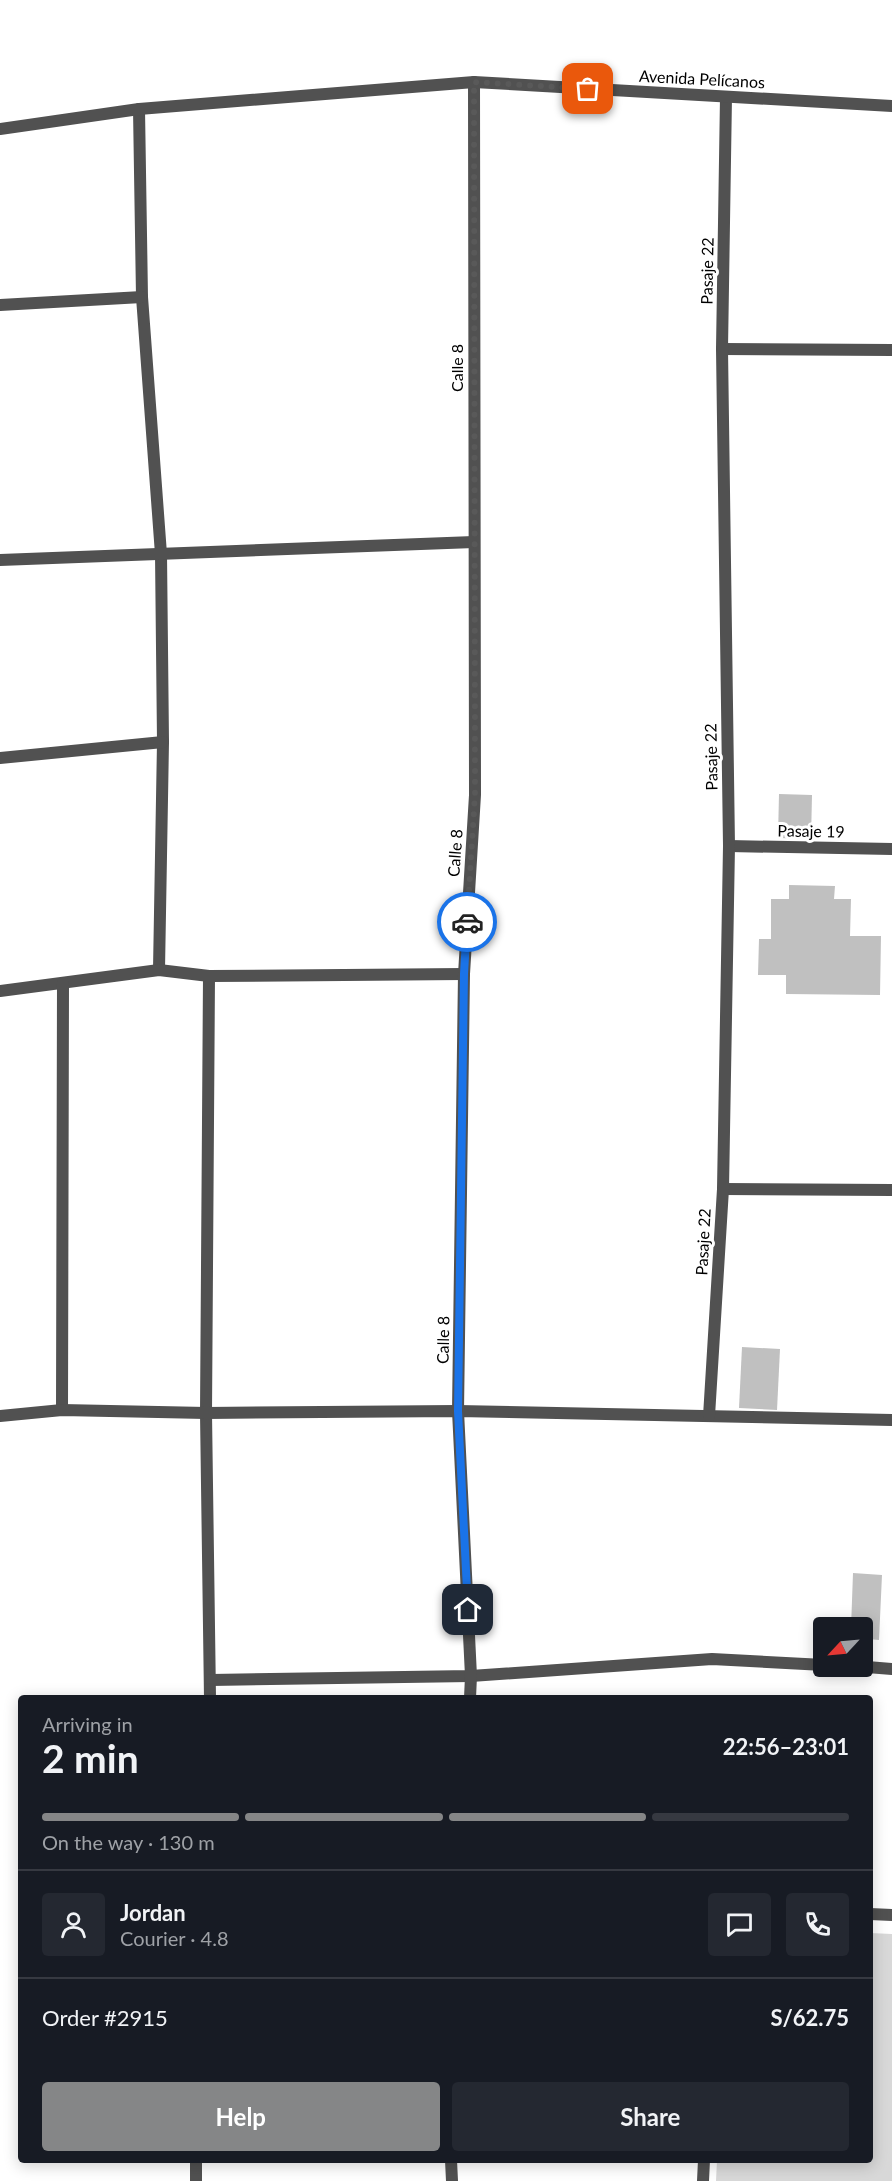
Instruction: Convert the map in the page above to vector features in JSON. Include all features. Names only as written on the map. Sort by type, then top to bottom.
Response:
[{"type":"street","name":"Avenida Pelícanos","points":[[0,129],[139,109],[474,82],[892,106]]},
{"type":"street","name":"Calle 8","points":[[470,1695],[458,1411],[464,974],[475,795],[474,82]]},
{"type":"street","name":"Pasaje 22","points":[[709,1416],[723,1189],[729,846],[722,349],[726,97]]},
{"type":"street","points":[[139,109],[142,297],[161,554],[163,742],[159,970]]},
{"type":"street","points":[[0,305],[142,297]]},
{"type":"street","points":[[722,349],[892,350]]},
{"type":"street","points":[[0,560],[474,542]]},
{"type":"street","points":[[0,758],[163,742]]},
{"type":"street","name":"Pasaje 19","points":[[729,846],[892,849]]},
{"type":"street","points":[[0,991],[159,970],[209,976],[464,974]]},
{"type":"street","points":[[209,976],[206,1413],[210,1695]]},
{"type":"street","points":[[63,983],[63,1410]]},
{"type":"street","points":[[723,1189],[892,1190]]},
{"type":"street","points":[[0,1416],[63,1410],[206,1413],[458,1411],[892,1420]]},
{"type":"street","points":[[211,1680],[471,1676],[712,1659],[813,1664]]},
{"type":"street","points":[[873,1667],[892,1669]]},
{"type":"street","points":[[873,1914],[892,1915]]},
{"type":"street","points":[[196,2163],[196,2181]]},
{"type":"street","points":[[452,2163],[452,2181]]},
{"type":"street","points":[[703,2181],[704,2163]]},
{"type":"shaded area","points":[[873,1933],[892,1934],[892,2181],[716,2181],[717,2163],[873,2163]]},
{"type":"building","points":[[779,794],[812,795],[811,839],[778,838]]},
{"type":"building","points":[[789,885],[835,886],[834,899],[851,899],[850,936],[881,936],[880,995],[786,994],[786,975],[758,975],[759,939],[771,939],[771,899],[789,899]]},
{"type":"building","points":[[742,1347],[780,1349],[777,1410],[739,1408]]},
{"type":"building","points":[[853,1573],[882,1575],[879,1640],[873,1639],[873,1617],[851,1617]]},
{"type":"way so far","points":[[467,922],[475,795],[474,82],[588,89]]},
{"type":"route","points":[[467,922],[464,974],[458,1411],[468,1610]]}]
